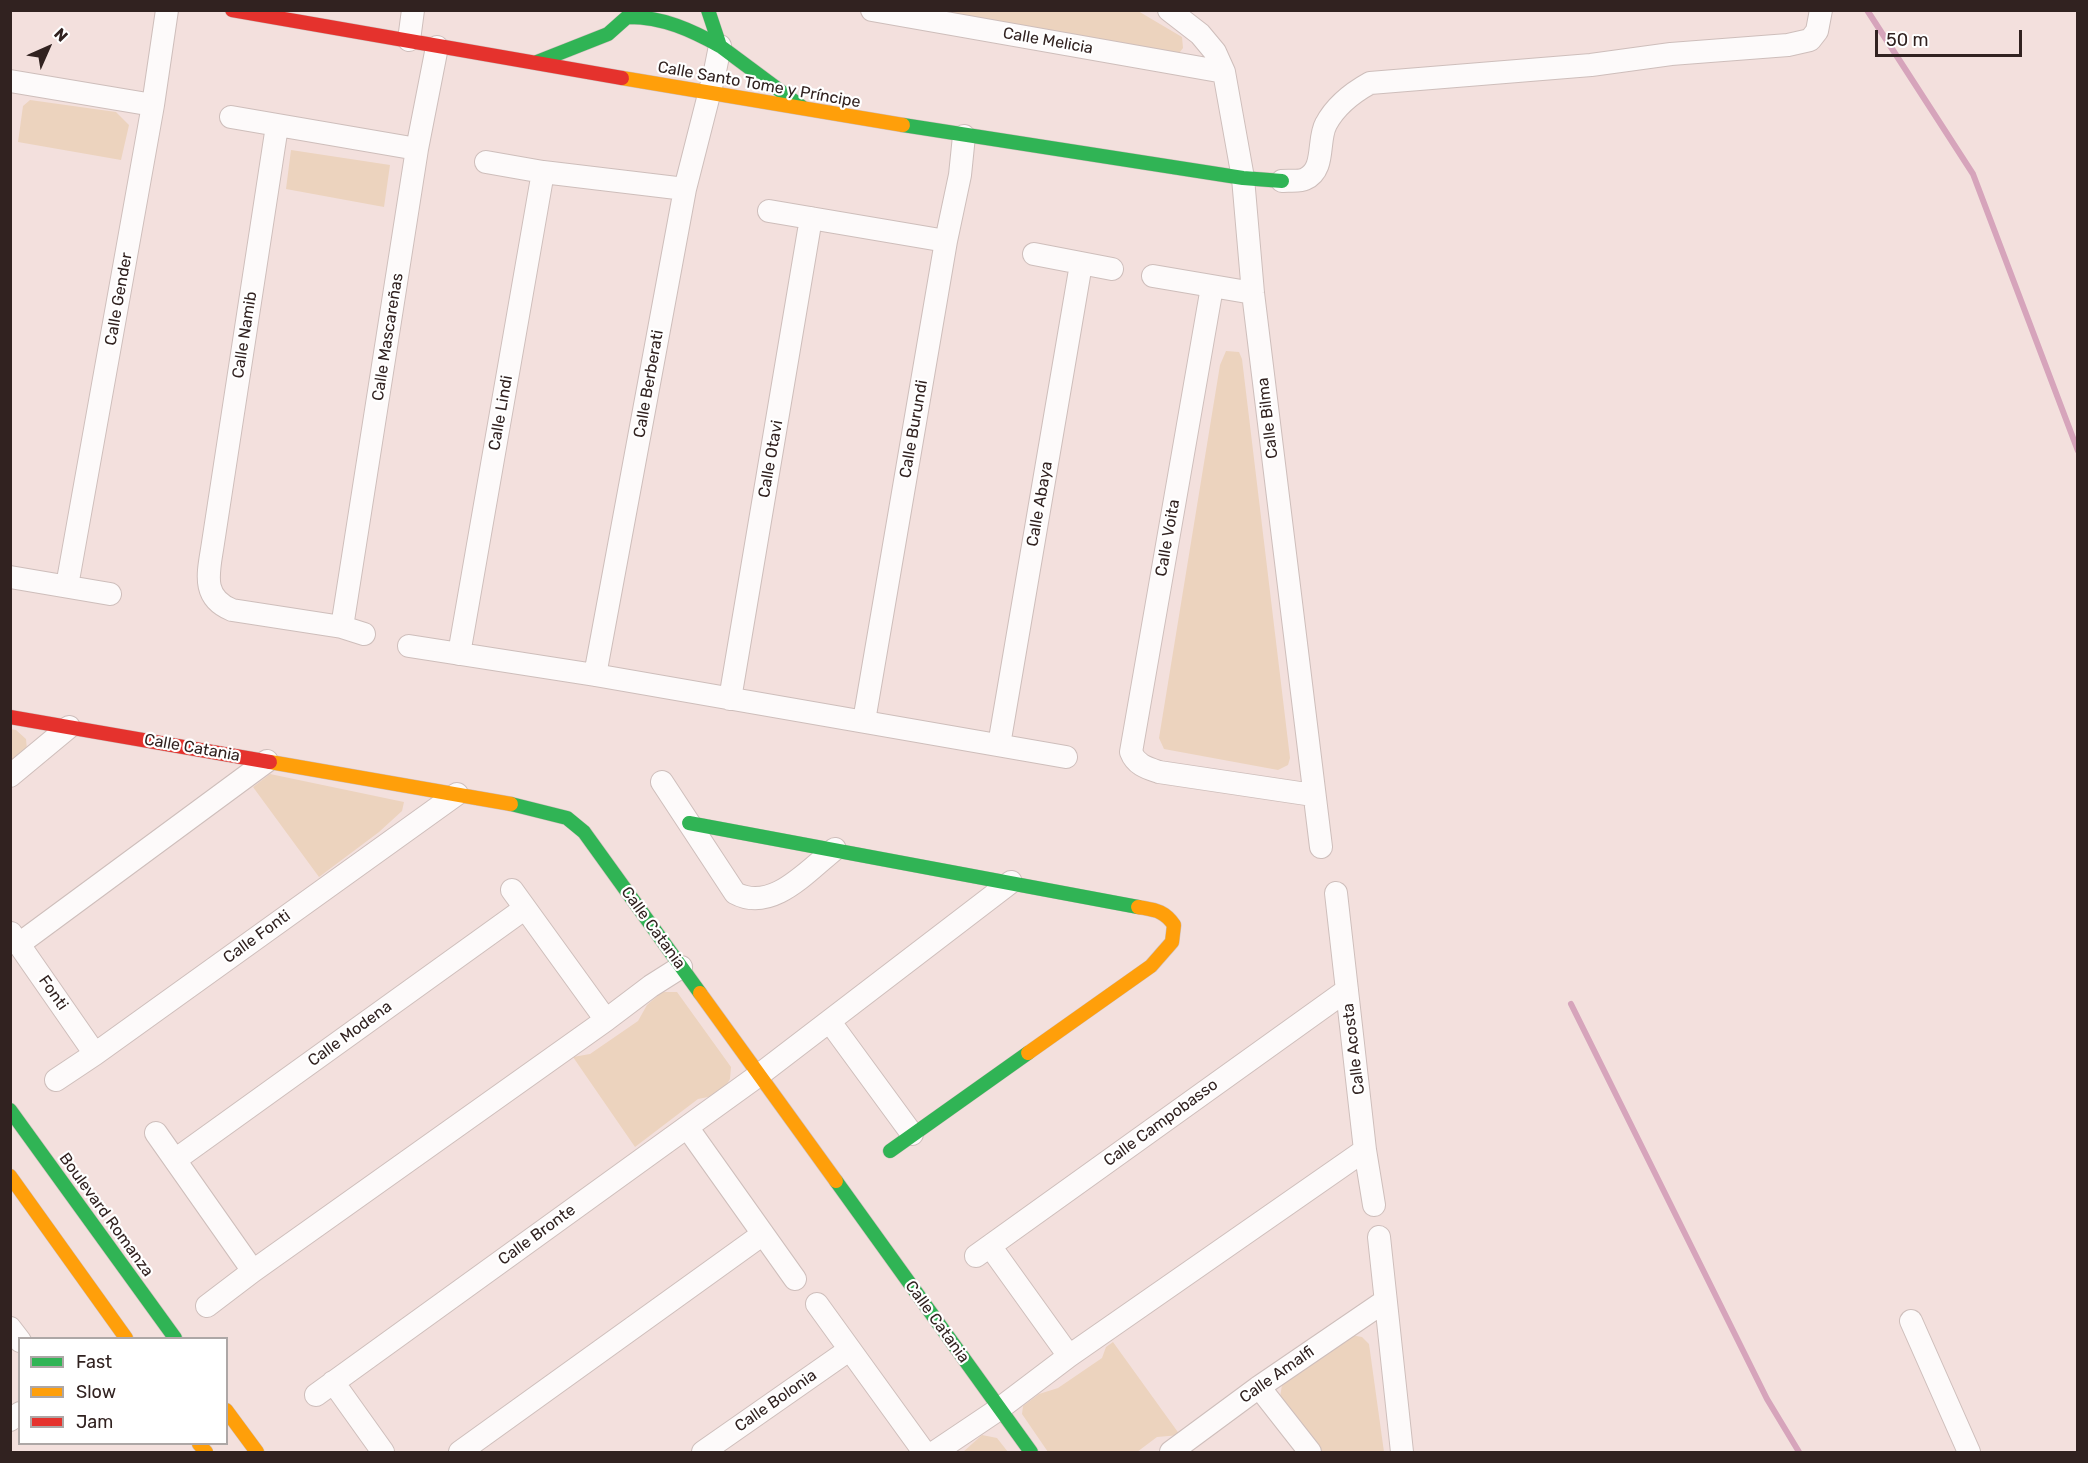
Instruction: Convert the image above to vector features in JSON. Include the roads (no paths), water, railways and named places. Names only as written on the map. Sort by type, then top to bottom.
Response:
[{"type":"street","name":"Calle Gender","points":[[68,586],[153,105],[166,10]]},
{"type":"street","name":"Calle Santo Tome y Príncipe","points":[[232,10],[709,94],[964,136],[1243,178],[1282,181]]},
{"type":"street","points":[[408,40],[412,10]]},
{"type":"street","points":[[708,10],[720,46]]},
{"type":"street","name":"Calle Melicia","points":[[872,10],[1224,72]]},
{"type":"street","name":"Calle Bilma","points":[[1169,10],[1200,34],[1215,52],[1224,72],[1243,178],[1253,293],[1321,847]]},
{"type":"street","points":[[1282,181],[1304,180],[1311,175],[1317,167],[1325,125],[1337,107],[1351,94],[1370,83],[1591,65],[1671,54],[1788,45],[1810,40],[1817,31],[1821,10]]},
{"type":"street","points":[[536,63],[608,34],[632,14],[644,16],[666,20],[720,46],[806,110]]},
{"type":"street","points":[[608,34],[622,77]]},
{"type":"street","name":"Calle Berberati","points":[[595,675],[685,189],[720,46]]},
{"type":"street","name":"Calle Mascareñas","points":[[342,627],[417,149],[437,47]]},
{"type":"street","points":[[10,81],[153,105]]},
{"type":"street","points":[[231,117],[417,149]]},
{"type":"street","name":"Calle Namib","points":[[277,126],[208,573],[209,585],[213,597],[232,610],[342,627],[364,634]]},
{"type":"street","name":"Calle Burundi","points":[[864,721],[946,241],[960,175],[964,136]]},
{"type":"street","points":[[486,162],[543,172],[685,189]]},
{"type":"street","name":"Calle Lindi","points":[[459,654],[543,172]]},
{"type":"street","points":[[769,211],[946,241]]},
{"type":"street","name":"Calle Otavi","points":[[730,699],[811,218]]},
{"type":"street","points":[[1034,254],[1113,269]]},
{"type":"street","name":"Calle Abaya","points":[[999,745],[1081,264]]},
{"type":"street","points":[[1154,276],[1253,293]]},
{"type":"street","name":"Calle Voita","points":[[1212,287],[1131,752],[1134,759],[1143,766],[1159,772],[1313,795]]},
{"type":"street","points":[[10,577],[110,594]]},
{"type":"street","points":[[409,646],[595,675],[1066,758]]},
{"type":"street","name":"Calle Catania","points":[[10,717],[525,806],[567,818],[584,832],[1031,1452]]},
{"type":"street","points":[[10,776],[69,727]]},
{"type":"street","points":[[15,938],[267,761]]},
{"type":"street","points":[[662,782],[735,893],[743,897],[765,899],[778,895],[835,849]]},
{"type":"street","name":"Calle Fonti","points":[[56,1080],[457,794]]},
{"type":"street","points":[[688,823],[1011,882],[1157,911],[1168,916],[1174,926],[1172,942],[1151,966],[890,1150]]},
{"type":"street","name":"Calle Bronte","points":[[383,1452],[325,1388],[759,1075],[1011,882]]},
{"type":"street","points":[[512,890],[606,1020]]},
{"type":"street","name":"Calle Acosta","points":[[1336,893],[1365,1150],[1374,1205]]},
{"type":"street","name":"Calle Modena","points":[[175,1160],[524,909]]},
{"type":"street","name":"Fonti","points":[[15,938],[95,1054]]},
{"type":"street","points":[[207,1305],[651,986],[681,967]]},
{"type":"street","name":"Calle Campobasso","points":[[1069,1356],[983,1251],[1347,990]]},
{"type":"street","points":[[830,1022],[912,1134]]},
{"type":"street","name":"Boulevard Romanza","points":[[10,1110],[174,1337]]},
{"type":"street","points":[[687,1127],[795,1279]]},
{"type":"street","points":[[156,1133],[253,1271]]},
{"type":"street","points":[[935,1452],[1365,1150]]},
{"type":"street","points":[[10,1176],[125,1337]]},
{"type":"street","points":[[460,1452],[763,1234]]},
{"type":"street","points":[[1379,1237],[1402,1452]]},
{"type":"street","name":"Calle Amalfi","points":[[1171,1452],[1259,1387],[1385,1300]]},
{"type":"street","points":[[818,1304],[924,1452]]},
{"type":"street","points":[[1911,1321],[1969,1452]]},
{"type":"street","name":"Calle Bolonia","points":[[703,1452],[849,1350]]},
{"type":"street","points":[[1259,1387],[1310,1452]]},
{"type":"street","points":[[228,1413],[257,1452]]},
{"type":"waterway","points":[[1867,10],[1973,174],[2078,451]]},
{"type":"waterway","points":[[1571,1004],[1767,1399],[1799,1452]]}]
